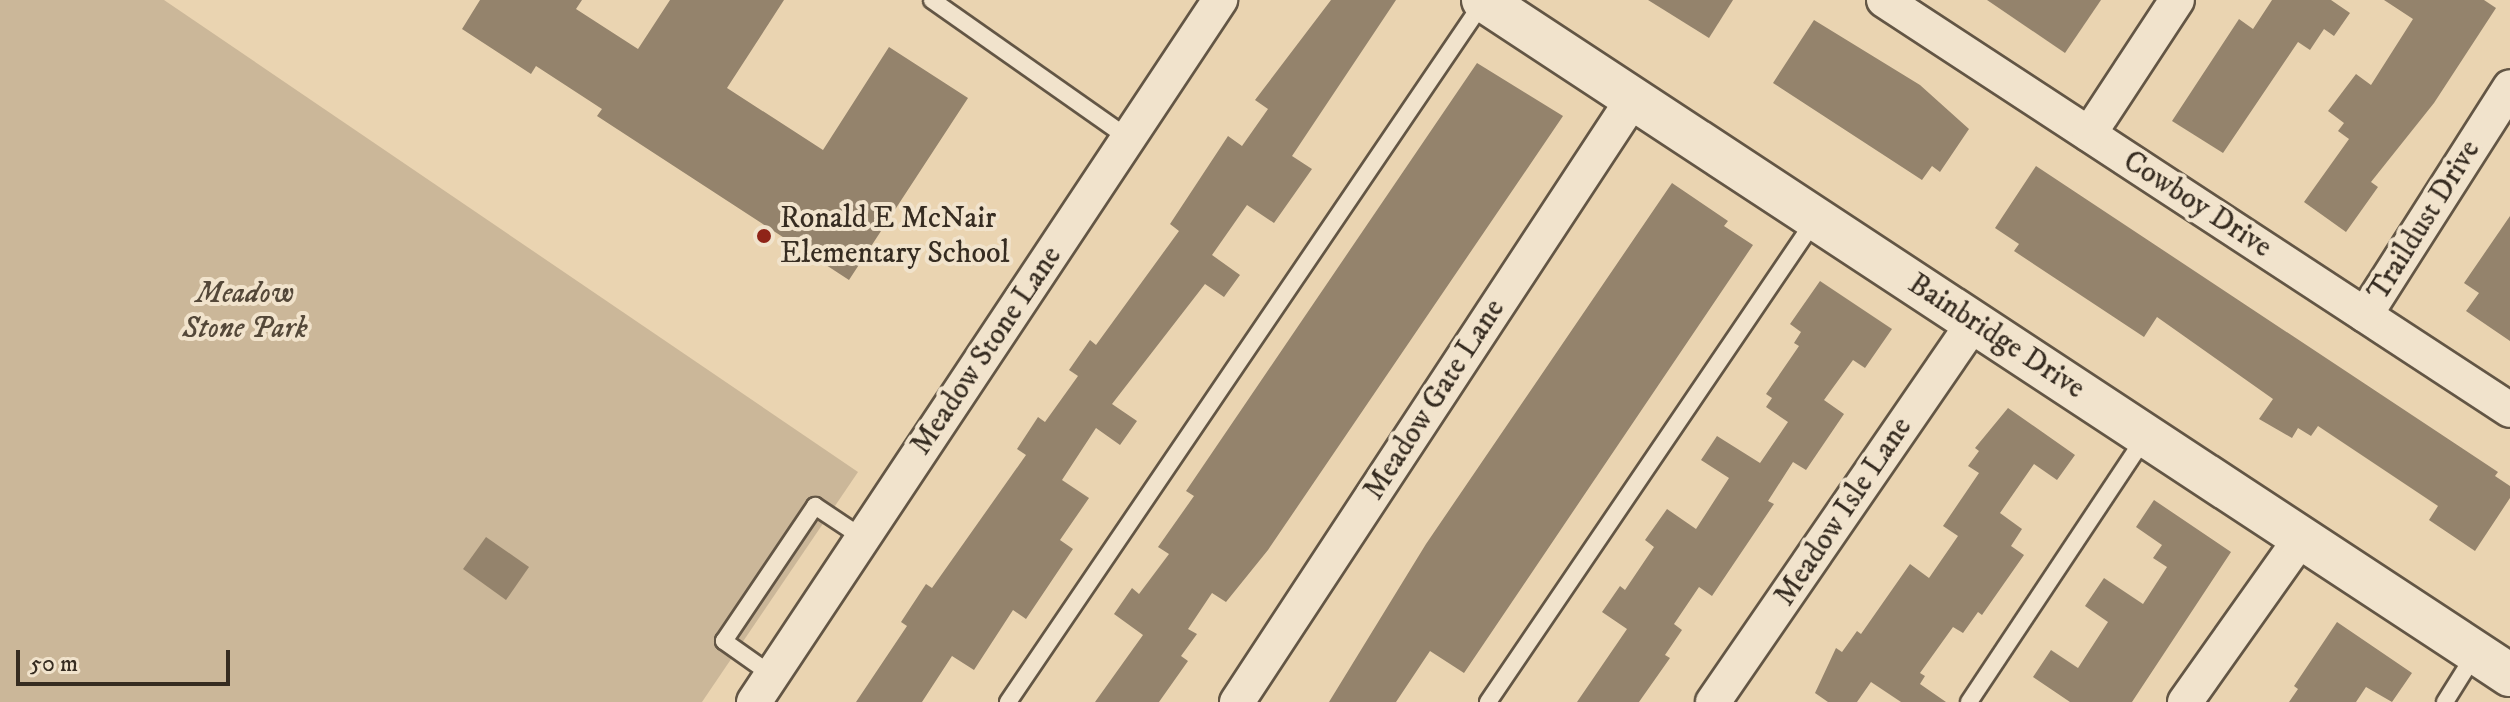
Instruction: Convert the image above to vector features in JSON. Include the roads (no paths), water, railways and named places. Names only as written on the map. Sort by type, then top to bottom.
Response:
[{"type":"street","name":"Meadow Stone Lane","points":[[765,693],[863,538],[1220,0]]},
{"type":"street","name":"Bainbridge Drive","points":[[1483,0],[2493,664]]},
{"type":"street","name":"Cowboy Drive","points":[[1884,0],[2510,410]]},
{"type":"street","points":[[2089,134],[2177,0]]},
{"type":"street","name":"Traildust Drive","points":[[2365,315],[2510,87]]},
{"type":"street","name":"Meadow Gate Lane","points":[[1237,702],[1633,99]]},
{"type":"street","name":"Meadow Isle Lane","points":[[1713,702],[1974,322]]},
{"type":"street","points":[[2185,702],[2301,538]]},
{"type":"lane","points":[[932,0],[1128,138]]},
{"type":"lane","points":[[1008,702],[1483,0]]},
{"type":"lane","points":[[1488,702],[1816,219]]},
{"type":"lane","points":[[1969,702],[2146,436]]},
{"type":"lane","points":[[765,693],[724,641],[732,628],[815,506],[863,538]]},
{"type":"lane","points":[[2445,702],[2493,664]]},
{"type":"place","name":"Ronald E McNair Elementary School","points":[[764,236]]},
{"type":"park label","name":"Meadow Stone Park","points":[[245,311]]}]
